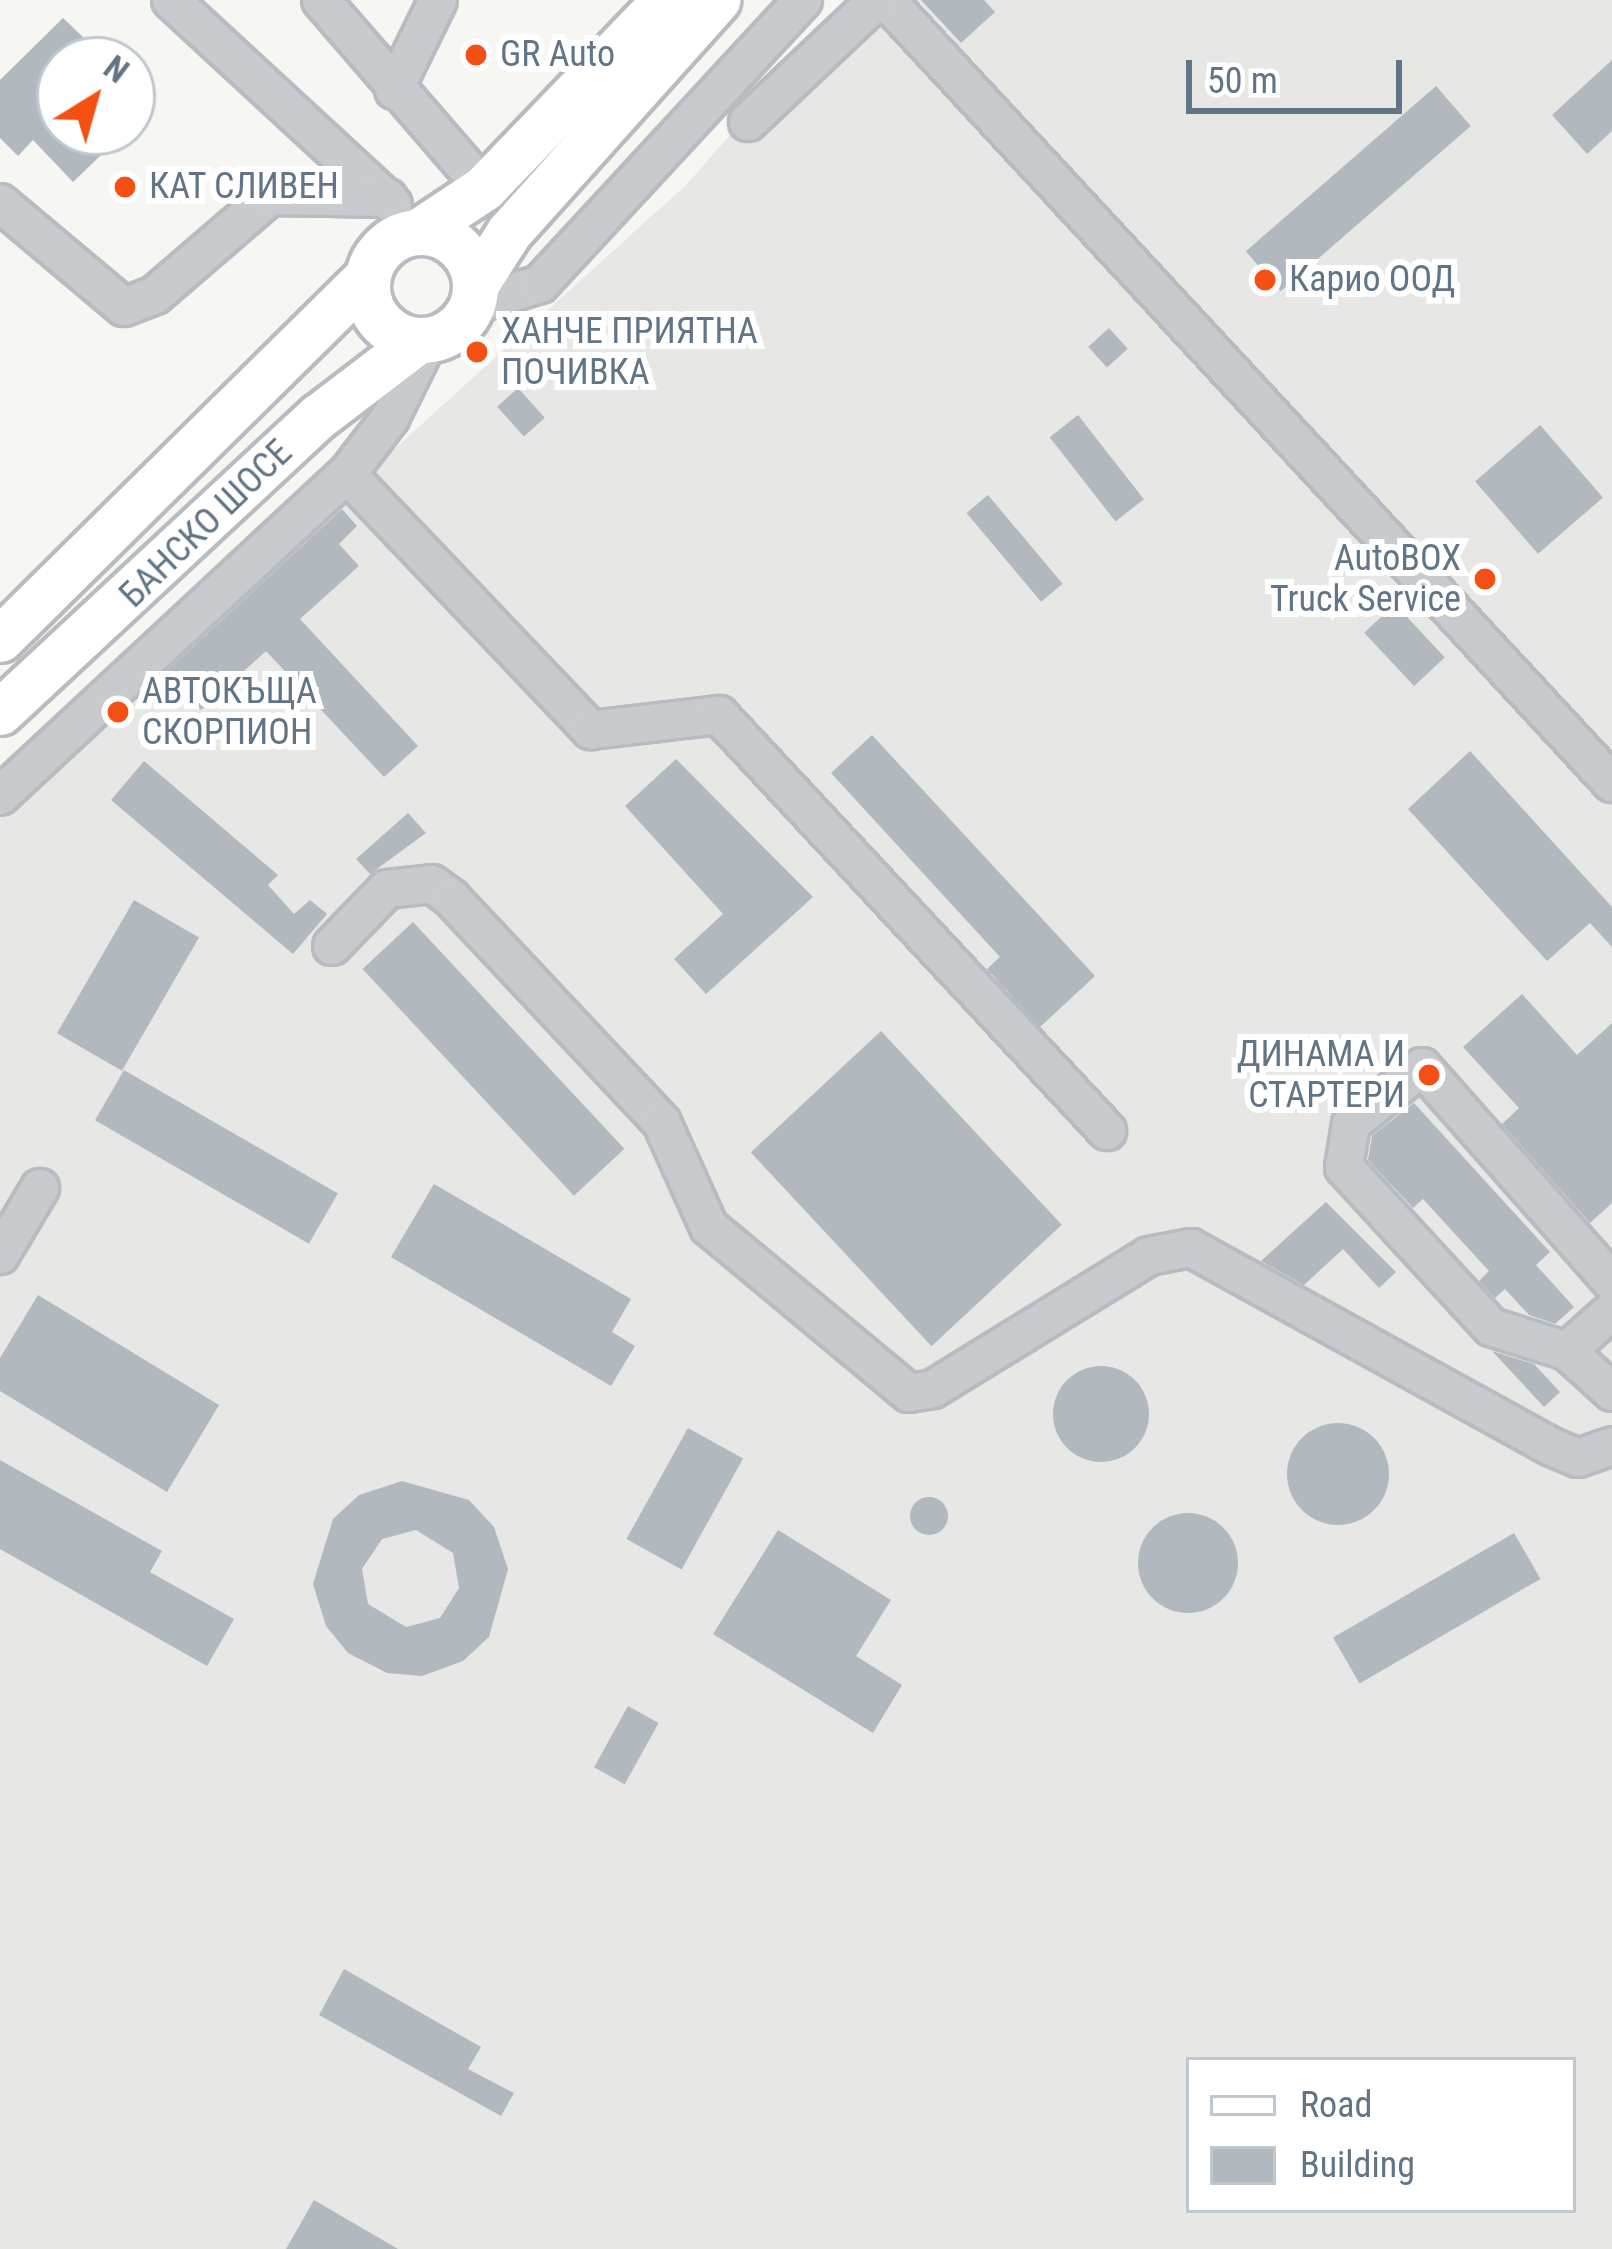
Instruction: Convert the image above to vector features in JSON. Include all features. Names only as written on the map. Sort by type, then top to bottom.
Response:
[{"type":"main road","points":[[665,0],[484,188],[407,220],[382,247],[366,278],[378,320],[422,341],[453,330],[509,232],[717,0]]},
{"type":"main road","points":[[407,220],[458,246],[474,294]]},
{"type":"main road","name":"БАНСКО ШОСЕ","points":[[0,639],[366,278]]},
{"type":"main road","name":"БАНСКО ШОСЕ","points":[[0,712],[319,416],[422,341]]},
{"type":"lane","points":[[171,0],[407,220]]},
{"type":"lane","points":[[320,0],[484,188]]},
{"type":"lane","points":[[394,90],[438,0]]},
{"type":"lane","points":[[474,294],[540,284],[803,0]]},
{"type":"lane","points":[[748,122],[882,0],[1612,783]]},
{"type":"lane","points":[[0,202],[124,307],[155,295],[270,196],[407,220]]},
{"type":"lane","points":[[0,796],[347,474],[390,418],[422,341]]},
{"type":"lane","points":[[347,474],[590,730],[719,715],[1107,1131]]},
{"type":"lane","points":[[332,946],[387,889],[431,884],[451,898],[662,1123],[709,1227],[909,1393],[933,1389],[1149,1256],[1191,1248],[1552,1447],[1578,1458],[1612,1446]]},
{"type":"lane","points":[[1612,1282],[1422,1066],[1351,1124],[1344,1167],[1491,1328],[1567,1351],[1612,1392]]},
{"type":"lane","points":[[0,1255],[40,1188]]},
{"type":"lane","points":[[1567,1351],[1612,1311]]},
{"type":"shaded area","points":[[849,0],[1612,0],[1612,2249],[0,2249],[0,806],[687,184]]},
{"type":"building","points":[[921,0],[984,0],[995,12],[961,43]]},
{"type":"building","points":[[63,18],[82,36],[45,36]]},
{"type":"building","points":[[36,45],[36,143],[33,140],[18,156],[0,138],[0,80]]},
{"type":"building","points":[[1612,60],[1612,131],[1587,154],[1552,115]]},
{"type":"building","points":[[1436,86],[1471,126],[1281,291],[1246,251]]},
{"type":"building","points":[[48,156],[100,156],[73,182]]},
{"type":"building","points":[[1109,328],[1128,349],[1107,368],[1088,347]]},
{"type":"building","points":[[518,388],[545,418],[524,436],[497,407]]},
{"type":"building","points":[[1078,415],[1144,499],[1116,521],[1050,437]]},
{"type":"building","points":[[1540,425],[1603,497],[1538,554],[1475,481]]},
{"type":"building","points":[[988,495],[1063,584],[1041,602],[967,513]]},
{"type":"building","points":[[342,509],[357,526],[339,544],[359,566],[300,619],[418,746],[384,777],[266,651],[201,710],[166,672]]},
{"type":"building","points":[[1395,604],[1445,657],[1414,686],[1364,633]]},
{"type":"building","points":[[872,735],[1095,976],[1040,1027],[987,969],[1000,957],[831,773]]},
{"type":"building","points":[[1470,751],[1612,907],[1612,947],[1590,923],[1547,961],[1408,809]]},
{"type":"building","points":[[676,759],[813,897],[706,994],[674,959],[723,914],[625,806]]},
{"type":"building","points":[[144,761],[278,875],[268,885],[294,914],[310,900],[327,914],[293,954],[111,800]]},
{"type":"building","points":[[408,813],[426,833],[370,874],[356,859]]},
{"type":"building","points":[[134,900],[199,938],[122,1071],[57,1033]]},
{"type":"building","points":[[413,922],[624,1149],[574,1196],[363,969]]},
{"type":"building","points":[[1522,994],[1577,1055],[1612,1023],[1612,1203],[1590,1223],[1502,1124],[1519,1108],[1463,1047]]},
{"type":"building","points":[[881,1031],[1062,1225],[932,1346],[751,1152]]},
{"type":"building","points":[[124,1070],[338,1194],[309,1244],[95,1120]]},
{"type":"building","points":[[1414,1103],[1550,1252],[1536,1265],[1574,1307],[1555,1324],[1529,1315],[1505,1289],[1495,1298],[1479,1281],[1489,1271],[1423,1199],[1413,1208],[1368,1160],[1372,1136]]},
{"type":"building","points":[[434,1184],[631,1299],[612,1332],[635,1346],[611,1386],[391,1257]]},
{"type":"building","points":[[1326,1202],[1396,1272],[1379,1288],[1343,1249],[1304,1285],[1261,1261]]},
{"type":"building","points":[[38,1295],[219,1405],[167,1492],[0,1391],[0,1358]]},
{"type":"building","points":[[1492,1351],[1534,1364],[1560,1392],[1544,1407]]},
{"type":"building","points":[[1101,1366],[1120,1369],[1135,1380],[1146,1395],[1146,1433],[1135,1448],[1120,1459],[1101,1462],[1082,1459],[1067,1448],[1056,1433],[1053,1414],[1056,1395],[1067,1380],[1082,1369]]},
{"type":"building","points":[[1338,1423],[1357,1427],[1374,1438],[1385,1455],[1389,1474],[1385,1493],[1374,1510],[1357,1521],[1338,1525],[1319,1521],[1302,1510],[1291,1493],[1287,1474],[1291,1455],[1302,1438],[1319,1427]]},
{"type":"building","points":[[688,1428],[743,1459],[682,1570],[626,1539]]},
{"type":"building","points":[[0,1460],[162,1551],[150,1572],[234,1619],[207,1666],[0,1549]]},
{"type":"building","points":[[402,1481],[469,1500],[494,1527],[508,1569],[489,1637],[463,1661],[422,1676],[387,1673],[348,1653],[326,1626],[313,1584],[333,1519],[359,1495]],"holes":[[[416,1530],[453,1553],[459,1588],[440,1618],[406,1627],[368,1604],[362,1569],[382,1539]]]},
{"type":"building","points":[[929,1497],[943,1502],[948,1516],[943,1530],[929,1535],[915,1530],[910,1516],[915,1502]]},
{"type":"building","points":[[1188,1513],[1216,1521],[1230,1535],[1238,1563],[1230,1591],[1216,1605],[1188,1613],[1160,1605],[1146,1591],[1138,1563],[1146,1535],[1160,1521]]},
{"type":"building","points":[[778,1530],[891,1600],[856,1656],[902,1685],[873,1733],[713,1634]]},
{"type":"building","points":[[1514,1533],[1540,1579],[1360,1683],[1333,1638]]},
{"type":"building","points":[[628,1706],[659,1723],[625,1784],[594,1767]]},
{"type":"building","points":[[344,1969],[481,2047],[468,2069],[514,2093],[501,2116],[319,2015]]},
{"type":"building","points":[[314,2200],[398,2249],[286,2249]]},
{"type":"place","name":"GR Auto","points":[[476,55]]},
{"type":"place","name":"КАТ СЛИВЕН","points":[[125,187]]},
{"type":"place","name":"Карио ООД","points":[[1265,280]]},
{"type":"place","name":"ХАНЧЕ ПРИЯТНА ПОЧИВКА","points":[[477,352]]},
{"type":"place","name":"AutoBOX Truck Service","points":[[1485,579]]},
{"type":"place","name":"АВТОКЪЩА СКОРПИОН","points":[[118,712]]},
{"type":"place","name":"ДИНАМА И СТАРТЕРИ","points":[[1429,1075]]}]
